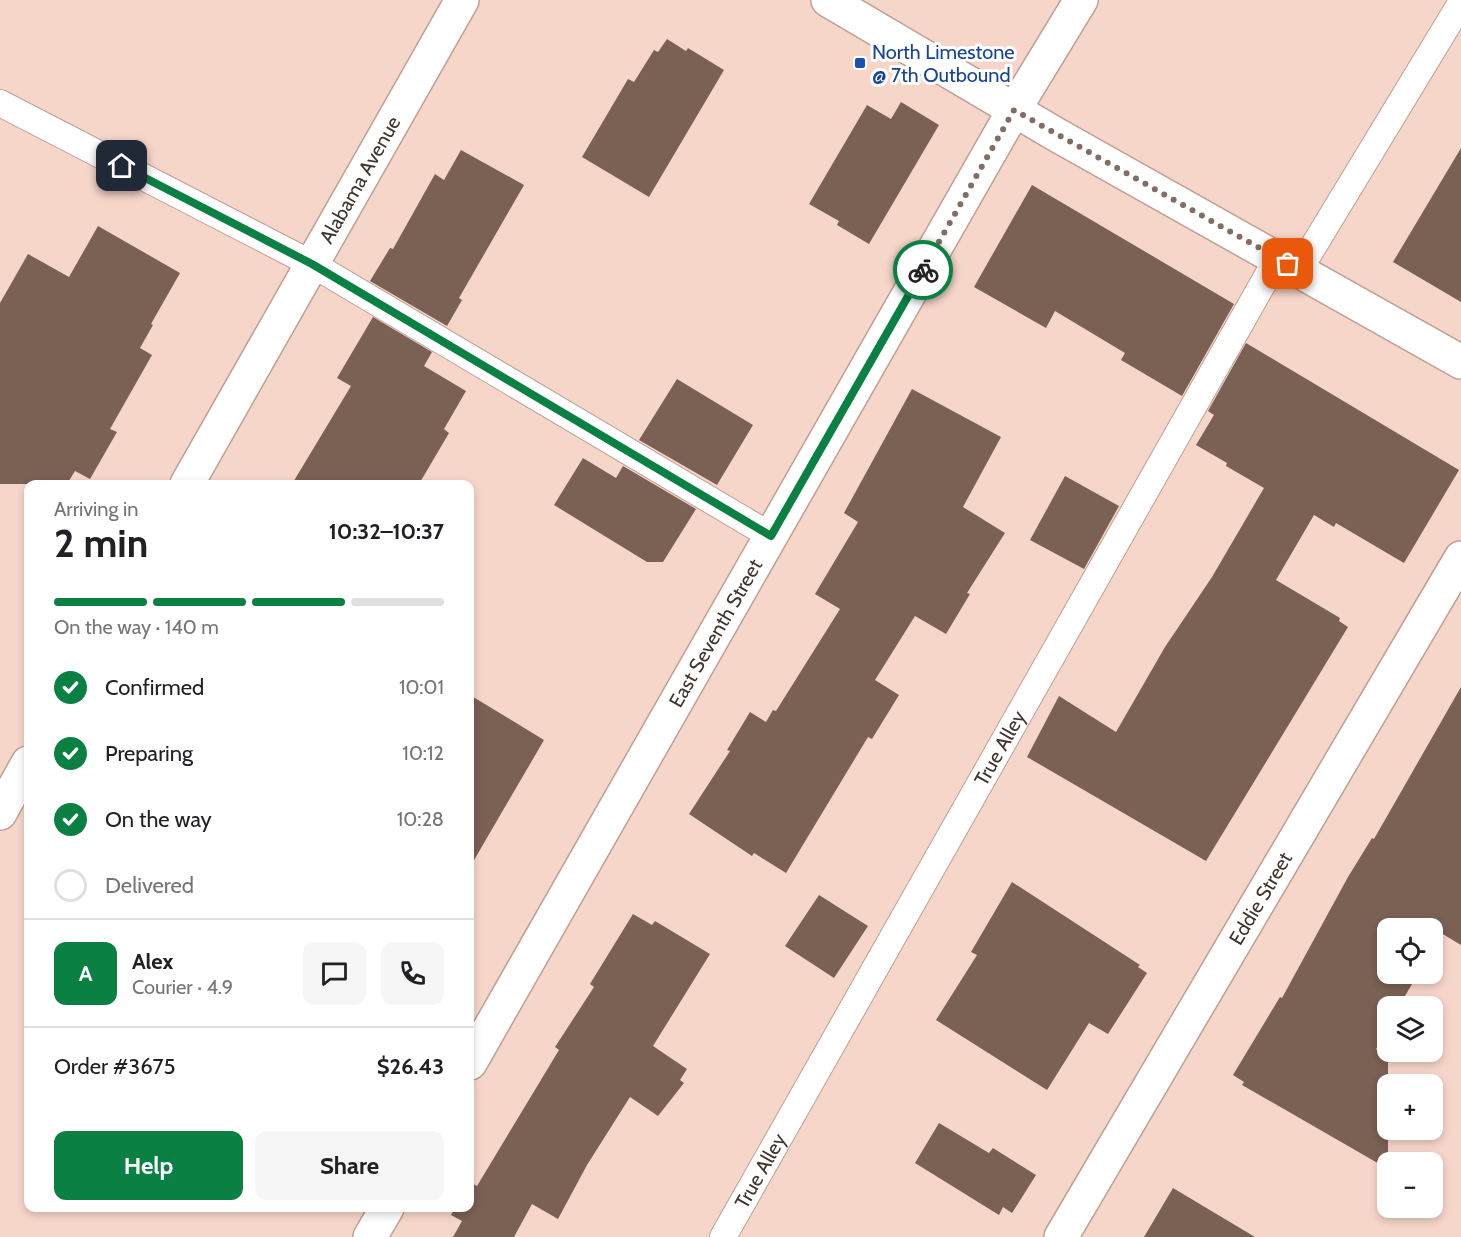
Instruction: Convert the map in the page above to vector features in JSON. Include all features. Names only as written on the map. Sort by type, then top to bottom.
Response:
[{"type":"street","name":"Alabama Avenue","points":[[189,480],[462,0]]},
{"type":"street","points":[[828,0],[1014,110],[1461,362]]},
{"type":"street","name":"East Seventh Street","points":[[474,1056],[1014,110],[1081,0]]},
{"type":"street","name":"Eddie Street","points":[[1060,1237],[1461,558]]},
{"type":"street","points":[[0,813],[24,770]]},
{"type":"street","points":[[370,1237],[385,1212]]},
{"type":"lane","name":"True Alley","points":[[723,1237],[1288,264],[1461,3]]},
{"type":"lane","points":[[0,103],[312,264],[771,536]]},
{"type":"building","points":[[667,39],[686,51],[688,48],[724,70],[649,197],[582,157],[628,79],[634,82],[654,50],[658,52]]},
{"type":"building","points":[[901,102],[939,125],[869,244],[837,225],[839,221],[809,204],[867,105],[891,119]]},
{"type":"building","points":[[1461,148],[1461,302],[1393,262]]},
{"type":"building","points":[[461,150],[524,185],[459,298],[462,300],[447,326],[370,281],[390,248],[393,249],[435,174],[444,180]]},
{"type":"building","points":[[1032,185],[1234,304],[1182,396],[1121,360],[1125,353],[1055,311],[1046,328],[974,287]]},
{"type":"building","points":[[98,226],[180,273],[140,348],[152,355],[110,429],[117,432],[90,479],[75,471],[69,480],[24,480],[24,484],[0,484],[0,303],[28,254],[69,277]]},
{"type":"building","points":[[373,317],[432,352],[424,366],[466,391],[444,429],[449,433],[421,480],[294,480],[351,386],[337,378]]},
{"type":"building","points":[[1246,343],[1459,470],[1404,563],[1336,523],[1334,527],[1314,515],[1276,580],[1340,618],[1339,621],[1348,627],[1206,861],[1027,757],[1059,696],[1116,732],[1165,647],[1212,577],[1264,488],[1196,445],[1214,415],[1208,411]]},
{"type":"building","points":[[677,379],[753,425],[717,485],[639,440]]},
{"type":"building","points":[[912,389],[1001,437],[963,507],[1005,533],[967,593],[970,594],[946,634],[915,616],[875,680],[899,695],[872,739],[868,737],[786,873],[754,853],[752,856],[689,814],[730,751],[727,750],[750,712],[766,722],[773,710],[776,711],[840,609],[815,594],[858,522],[844,513]]},
{"type":"building","points":[[583,458],[616,478],[623,466],[696,509],[663,562],[647,562],[554,505]]},
{"type":"building","points":[[1065,476],[1119,506],[1084,569],[1030,540]]},
{"type":"building","points":[[1461,687],[1461,945],[1443,934],[1443,918],[1377,918],[1377,984],[1412,984],[1405,996],[1377,996],[1377,1062],[1388,1062],[1388,1074],[1377,1074],[1377,1140],[1388,1140],[1388,1152],[1377,1152],[1377,1163],[1242,1085],[1244,1082],[1233,1075],[1280,997],[1282,998],[1348,877],[1372,838],[1374,839]]},
{"type":"building","points":[[474,697],[544,740],[474,860]]},
{"type":"building","points":[[1012,882],[1140,965],[1138,967],[1147,973],[1108,1034],[1089,1023],[1047,1090],[936,1020],[977,955],[971,952]]},
{"type":"building","points":[[819,895],[868,926],[834,978],[785,946]]},
{"type":"building","points":[[633,914],[652,925],[655,921],[710,954],[653,1046],[687,1069],[680,1080],[684,1083],[658,1116],[630,1097],[587,1165],[558,1219],[532,1204],[514,1237],[453,1237],[462,1221],[451,1215],[453,1212],[474,1212],[474,1184],[477,1186],[559,1050],[555,1047],[594,987],[590,984]]},
{"type":"building","points":[[939,1123],[989,1153],[993,1148],[1036,1175],[1012,1213],[1003,1207],[999,1215],[915,1163]]},
{"type":"building","points":[[1173,1188],[1255,1237],[1144,1237]]},
{"type":"way so far","points":[[923,270],[1014,110],[1288,264]]},
{"type":"place","name":"North Limestone @ 7th Outbound","points":[[860,63]]},
{"type":"route","points":[[122,166],[312,264],[771,536],[923,270]]}]
